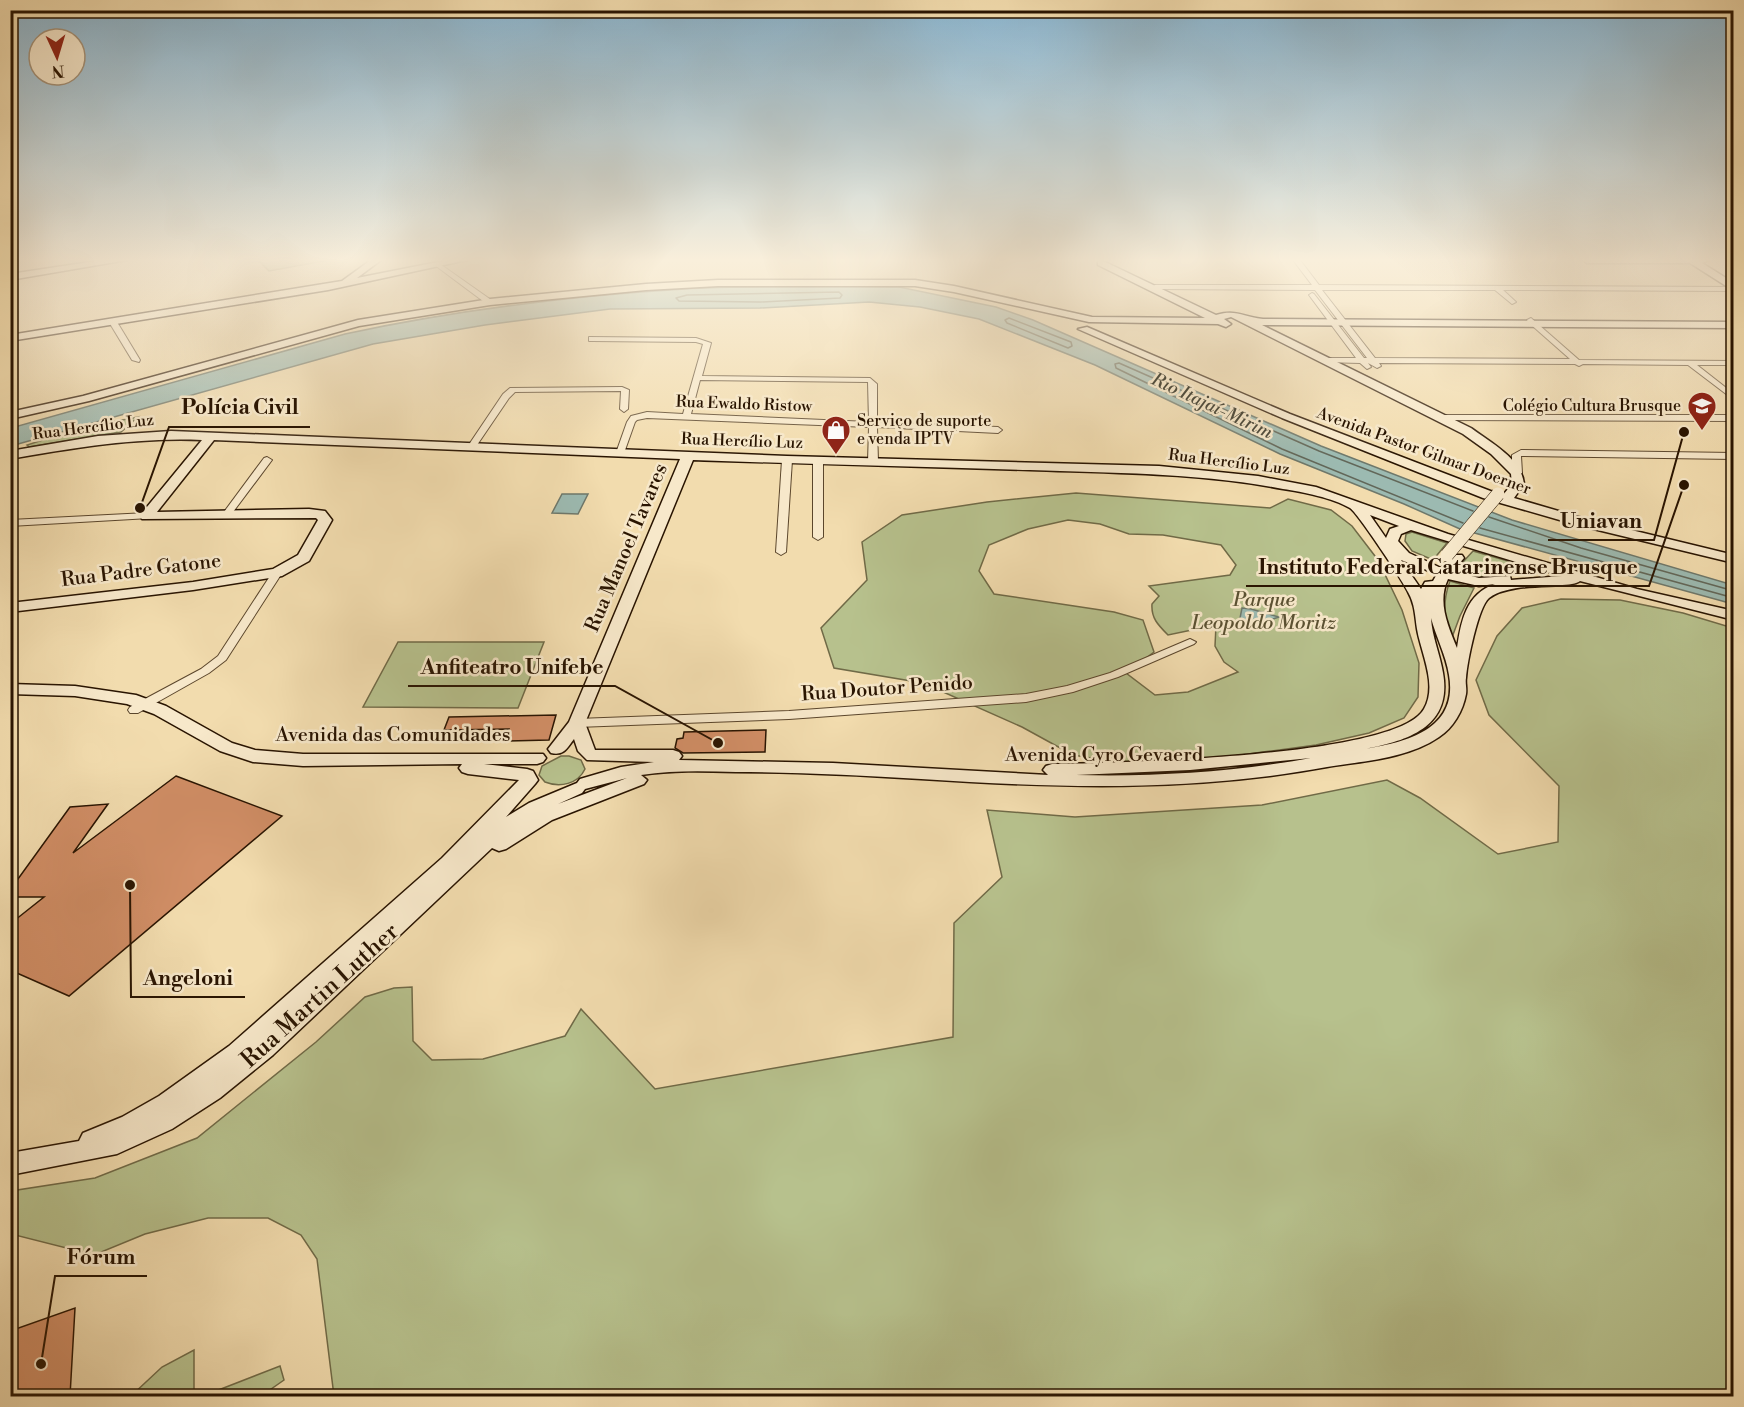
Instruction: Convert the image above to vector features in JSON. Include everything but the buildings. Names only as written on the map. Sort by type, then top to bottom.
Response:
[{"type":"main road","points":[[10,338],[89,326]]},
{"type":"main road","points":[[10,416],[96,396],[349,326]]},
{"type":"main road","name":"Avenida Pastor Gilmar Doerner","points":[[1077,326],[1302,423],[1488,495],[1571,519],[1734,559]]},
{"type":"main road","points":[[1080,327],[1098,330],[1099,326]]},
{"type":"main road","points":[[1102,326],[1114,340]]},
{"type":"main road","points":[[1252,326],[1455,431],[1489,459],[1504,488]]},
{"type":"main road","points":[[1253,326],[1442,418],[1482,441],[1517,473],[1518,484],[1504,488],[1447,563],[1436,590],[1438,614],[1459,674]]},
{"type":"main road","points":[[147,516],[211,436]]},
{"type":"main road","name":"Rua Hercílio Luz","points":[[10,454],[51,446],[125,437],[211,436],[787,460],[1171,471],[1273,482],[1311,490],[1410,526],[1564,575]]},
{"type":"main road","name":"Rua Manoel Tavares","points":[[557,749],[577,723],[688,456]]},
{"type":"main road","points":[[1356,505],[1416,592],[1423,612]]},
{"type":"main road","name":"Rua Padre Gatone","points":[[10,608],[204,585],[277,573],[304,558],[325,520],[323,516],[309,513],[227,514]]},
{"type":"main road","points":[[147,516],[227,514]]},
{"type":"main road","points":[[1377,534],[1385,525],[1410,526]]},
{"type":"main road","points":[[1410,526],[1395,532],[1391,542],[1395,548],[1414,563],[1447,563],[1479,582],[1517,575],[1564,575],[1734,616]]},
{"type":"main road","points":[[1517,575],[1522,571],[1521,560]]},
{"type":"main road","name":"Avenida Cyro Gevaerd","points":[[590,753],[796,757],[971,768],[1063,770],[1190,766],[1321,751],[1388,737],[1419,725],[1430,717],[1436,700],[1436,683],[1423,612],[1447,563]]},
{"type":"main road","name":"Avenida Cyro Gevaerd","points":[[581,786],[615,775],[658,767],[703,766],[835,768],[1066,781],[1197,778],[1279,770],[1395,748],[1424,738],[1444,723],[1451,712],[1474,608],[1484,594],[1525,581],[1564,575]]},
{"type":"main road","name":"Avenida das Comunidades","points":[[16,693],[71,694],[140,707],[217,755],[239,764],[293,770],[373,764],[461,763],[537,758]]},
{"type":"main road","points":[[577,723],[590,753],[597,762],[597,769],[581,786],[553,793],[542,791],[528,778],[532,763],[537,758],[557,749],[578,748],[590,753]]},
{"type":"main road","name":"Avenida das Comunidades","points":[[461,763],[528,778]]},
{"type":"main road","points":[[441,888],[509,837],[545,816],[615,787],[646,777],[703,766]]},
{"type":"main road","name":"Rua Martin Luther","points":[[39,1160],[134,1122],[162,1108],[210,1075],[439,870],[500,812],[528,778]]},
{"type":"main road","name":"Rua Martin Luther","points":[[10,1164],[117,1143],[164,1122],[212,1091],[265,1048],[441,888],[489,840],[516,818],[581,786]]},
{"type":"street","points":[[115,326],[136,360]]},
{"type":"street","points":[[1341,326],[1371,365]]},
{"type":"street","points":[[1537,326],[1580,365]]},
{"type":"street","points":[[592,339],[703,340],[707,343],[687,417]]},
{"type":"street","points":[[1323,360],[1371,365],[1734,365]]},
{"type":"street","points":[[1351,374],[1352,369],[1371,365]]},
{"type":"street","points":[[1693,365],[1734,398]]},
{"type":"street","points":[[698,378],[870,380],[873,384],[873,462]]},
{"type":"street","points":[[472,446],[506,396],[513,390],[622,389],[625,390],[624,409]]},
{"type":"street","name":"Rua Ewaldo Ristow","points":[[620,453],[634,418],[647,415],[998,430]]},
{"type":"street","points":[[1442,418],[1734,418]]},
{"type":"street","points":[[1517,473],[1516,455],[1521,453],[1734,456]]},
{"type":"street","points":[[227,514],[267,460]]},
{"type":"street","points":[[781,552],[787,460]]},
{"type":"street","points":[[818,461],[818,537]]},
{"type":"street","points":[[10,523],[147,516]]},
{"type":"street","points":[[140,707],[205,671],[222,658],[277,573]]},
{"type":"street","name":"Rua Doutor Penido","points":[[577,723],[789,716],[1026,698],[1069,689],[1114,675],[1190,642]]},
{"type":"green space","points":[[138,417],[121,432],[29,447],[27,445],[80,428]]},
{"type":"green space","name":"Parque Leopoldo Moritz","points":[[1076,493],[1270,508],[1288,499],[1331,510],[1352,526],[1378,560],[1402,610],[1419,663],[1418,697],[1404,718],[1369,733],[1316,745],[1211,759],[1116,762],[1073,755],[1022,727],[923,683],[834,668],[821,628],[867,580],[862,542],[902,515],[987,502]],"holes":[[[1068,520],[1100,524],[1129,534],[1163,535],[1221,545],[1236,565],[1230,575],[1149,586],[1159,596],[1152,604],[1152,609],[1156,621],[1168,635],[1216,625],[1215,646],[1224,662],[1238,672],[1188,692],[1155,695],[1126,673],[1154,652],[1143,620],[1114,612],[994,594],[979,571],[989,545],[1028,529]]]},
{"type":"green space","points":[[1412,532],[1447,543],[1433,560],[1412,551],[1405,541],[1406,534]]},
{"type":"green space","points":[[1473,551],[1515,563],[1515,571],[1493,577],[1472,573],[1463,562]]},
{"type":"green space","points":[[1450,581],[1474,588],[1451,640],[1445,611]]},
{"type":"green space","points":[[1561,599],[1620,600],[1683,613],[1733,628],[1733,1396],[334,1396],[317,1259],[301,1235],[268,1218],[208,1218],[145,1234],[94,1255],[11,1234],[11,1191],[95,1178],[197,1138],[316,1042],[365,997],[394,988],[412,987],[413,1041],[432,1060],[483,1059],[565,1036],[581,1009],[655,1089],[953,1037],[954,923],[1002,877],[987,810],[1075,817],[1262,805],[1387,780],[1420,798],[1498,854],[1558,842],[1559,786],[1489,715],[1476,680],[1497,636],[1522,608]]},
{"type":"green space","points":[[398,642],[544,642],[518,708],[363,707]]},
{"type":"green space","points":[[561,756],[581,760],[585,769],[582,774],[568,783],[557,785],[545,782],[539,775],[542,766]]},
{"type":"green space","points":[[194,1350],[194,1396],[131,1396],[162,1367]]},
{"type":"green space","points":[[280,1366],[284,1380],[261,1396],[203,1396]]},
{"type":"water","points":[[384,326],[481,326],[373,344],[11,446],[11,428],[345,334]]},
{"type":"water","name":"Rio Itajaí-Mirim","points":[[996,326],[1046,326],[1321,446],[1512,520],[1733,585],[1733,604],[1460,529],[1280,454],[1095,365]]},
{"type":"water","points":[[562,494],[588,494],[578,514],[552,513]]},
{"type":"water","points":[[1242,608],[1279,617],[1267,621],[1268,623],[1252,625],[1240,618]]},
{"type":"place","name":"Uniavan","points":[[1684,432]]},
{"type":"place","name":"Colégio Cultura Brusque","points":[[1702,432]]},
{"type":"place","name":"Serviço de suporte e venda IPTV","points":[[836,456]]},
{"type":"place","name":"Instituto Federal Catarinense Brusque","points":[[1684,485]]},
{"type":"place","name":"Polícia Civil","points":[[140,508]]},
{"type":"place","name":"Anfiteatro Unifebe","points":[[718,743]]},
{"type":"place","name":"Angeloni","points":[[130,885]]},
{"type":"place","name":"Fórum","points":[[41,1364]]}]
